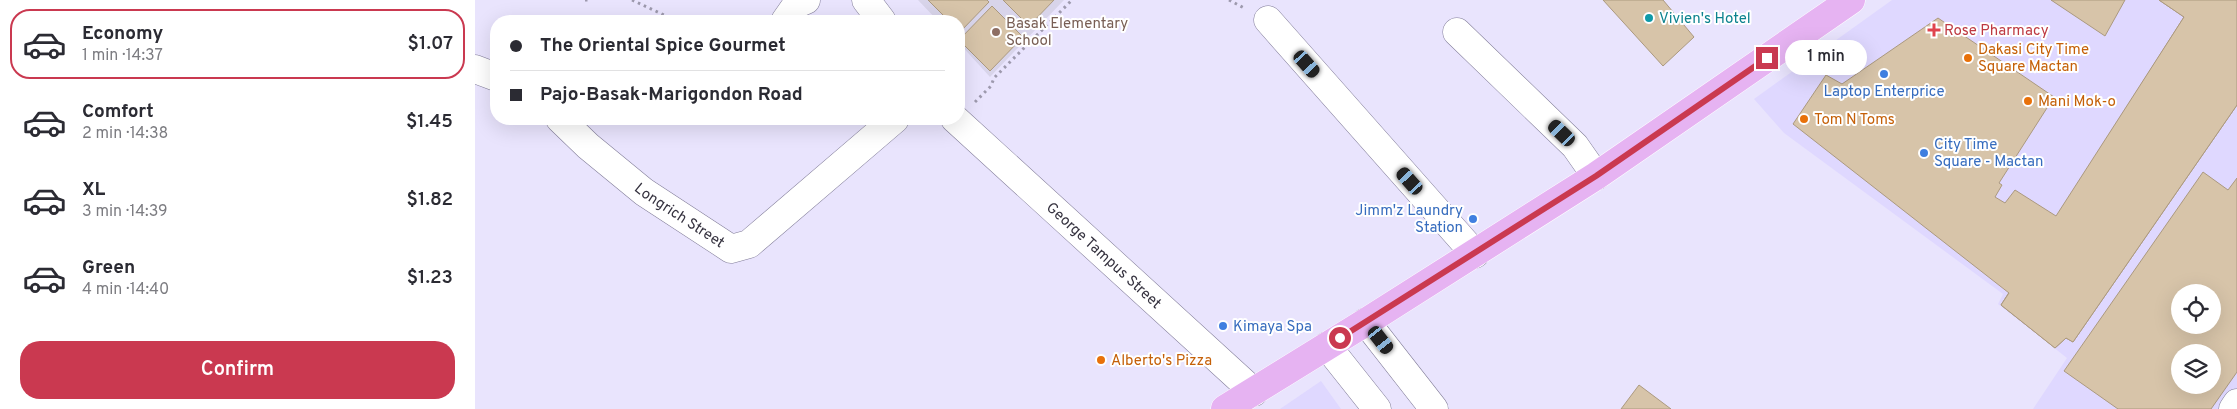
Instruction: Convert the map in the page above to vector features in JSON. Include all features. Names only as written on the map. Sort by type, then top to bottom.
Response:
[{"type":"main road","points":[[1225,409],[1475,254],[1596,176],[1851,0]]},
{"type":"street","points":[[789,15],[797,4],[806,0]]},
{"type":"street","points":[[1268,20],[1475,254]]},
{"type":"street","points":[[1457,32],[1575,146],[1596,176]]},
{"type":"street","points":[[475,69],[490,75]]},
{"type":"street","name":"George Tampus Street","points":[[965,114],[1254,392]]},
{"type":"street","name":"Longrich Street","points":[[566,125],[588,146],[644,192],[731,249],[749,244],[888,125]]},
{"type":"street","points":[[1366,322],[1434,409]]},
{"type":"street","points":[[1327,346],[1377,409]]},
{"type":"street","points":[[2233,409],[2237,403]]},
{"type":"path","points":[[632,0],[664,15]]},
{"type":"path","points":[[965,110],[991,86],[994,78],[1072,0]]},
{"type":"shaded area","name":"Basak Elementary School","points":[[918,0],[1064,0],[990,77],[965,50],[965,15],[932,15]]},
{"type":"shaded area","name":"City Time Square - Mactan","points":[[1892,0],[2237,0],[2237,409],[2033,409],[2067,358],[1998,304],[2003,294],[1784,133],[1754,99]]},
{"type":"shaded area","points":[[1321,381],[1341,409],[1280,409]]},
{"type":"building","points":[[928,0],[987,0],[989,2],[965,27],[965,15],[943,15]]},
{"type":"building","points":[[1003,0],[1054,0],[1029,26]]},
{"type":"building","name":"Vivien's Hotel","points":[[1603,0],[1663,0],[1694,37],[1663,66]]},
{"type":"building","points":[[2051,0],[2125,0],[2105,36]]},
{"type":"building","points":[[2159,0],[2237,0],[2237,105],[2073,342],[2066,338],[2055,348],[2001,305],[2184,17]]},
{"type":"building","name":"City Time Square - Mactan","points":[[2159,0],[2237,0],[2237,105],[2073,342],[2066,338],[2055,348],[2001,305],[2009,293],[1793,124],[1826,75],[1842,84],[1938,18],[2054,97],[1999,183],[2002,185],[1995,197],[2005,203],[2015,190],[2056,216],[2184,17]]},
{"type":"building","points":[[992,6],[1023,37],[990,71],[965,46],[965,34]]},
{"type":"building","points":[[2203,172],[2228,190],[2237,178],[2237,372],[2211,409],[2118,409],[2064,371]]},
{"type":"building","points":[[1639,385],[1671,409],[1621,409]]},
{"type":"place","name":"Vivien's Hotel","points":[[1649,18]]},
{"type":"place","name":"Rose Pharmacy","points":[[1934,30]]},
{"type":"place","name":"Basak Elementary School","points":[[996,32]]},
{"type":"place","name":"Dakasi City Time Square Mactan","points":[[1968,58]]},
{"type":"place","name":"Laptop Enterprice","points":[[1884,74]]},
{"type":"place","name":"Mani Mok-o","points":[[2028,101]]},
{"type":"place","name":"Tom N Toms","points":[[1804,119]]},
{"type":"place","name":"City Time Square - Mactan","points":[[1924,153]]},
{"type":"place","name":"Jimm'z Laundry Station","points":[[1473,219]]},
{"type":"place","name":"Kimaya Spa","points":[[1223,326]]},
{"type":"place","name":"Alberto's Pizza","points":[[1101,360]]},
{"type":"route","points":[[1340,338],[1596,176],[1767,58]]}]
